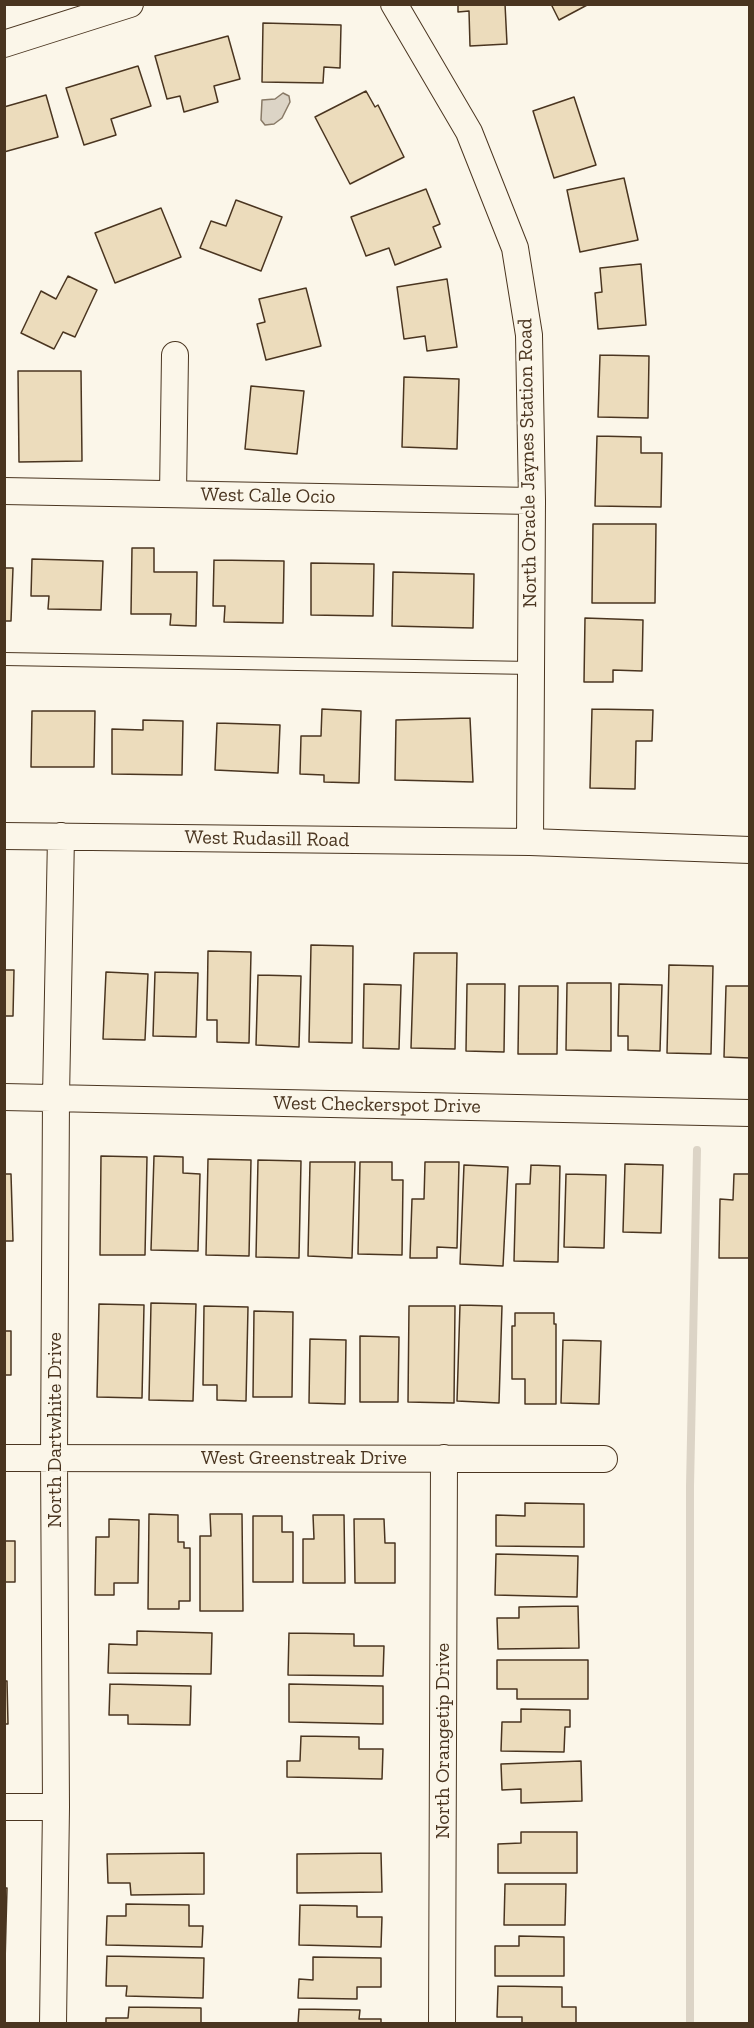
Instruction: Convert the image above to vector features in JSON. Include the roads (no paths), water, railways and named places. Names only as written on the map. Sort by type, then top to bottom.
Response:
[{"type":"street","points":[[4,44],[130,4]]},
{"type":"street","name":"North Oracle Jaynes Station Road","points":[[394,4],[469,132],[515,248],[529,335],[532,501],[530,842]]},
{"type":"street","points":[[172,494],[175,355]]},
{"type":"street","name":"West Calle Ocio","points":[[4,491],[532,501]]},
{"type":"street","name":"West Rudasill Road","points":[[4,836],[530,842],[750,850]]},
{"type":"street","name":"North Dartwhite Drive","points":[[54,2024],[56,1097],[61,836]]},
{"type":"street","name":"West Checkerspot Drive","points":[[4,1097],[750,1113]]},
{"type":"street","name":"West Greenstreak Drive","points":[[4,1458],[604,1460]]},
{"type":"street","name":"North Orangetip Drive","points":[[442,2024],[444,1458]]},
{"type":"street","points":[[4,1807],[56,1807]]},
{"type":"lane","points":[[4,659],[532,668]]},
{"type":"waterway","points":[[690,2024],[690,1486],[697,1150]]}]
